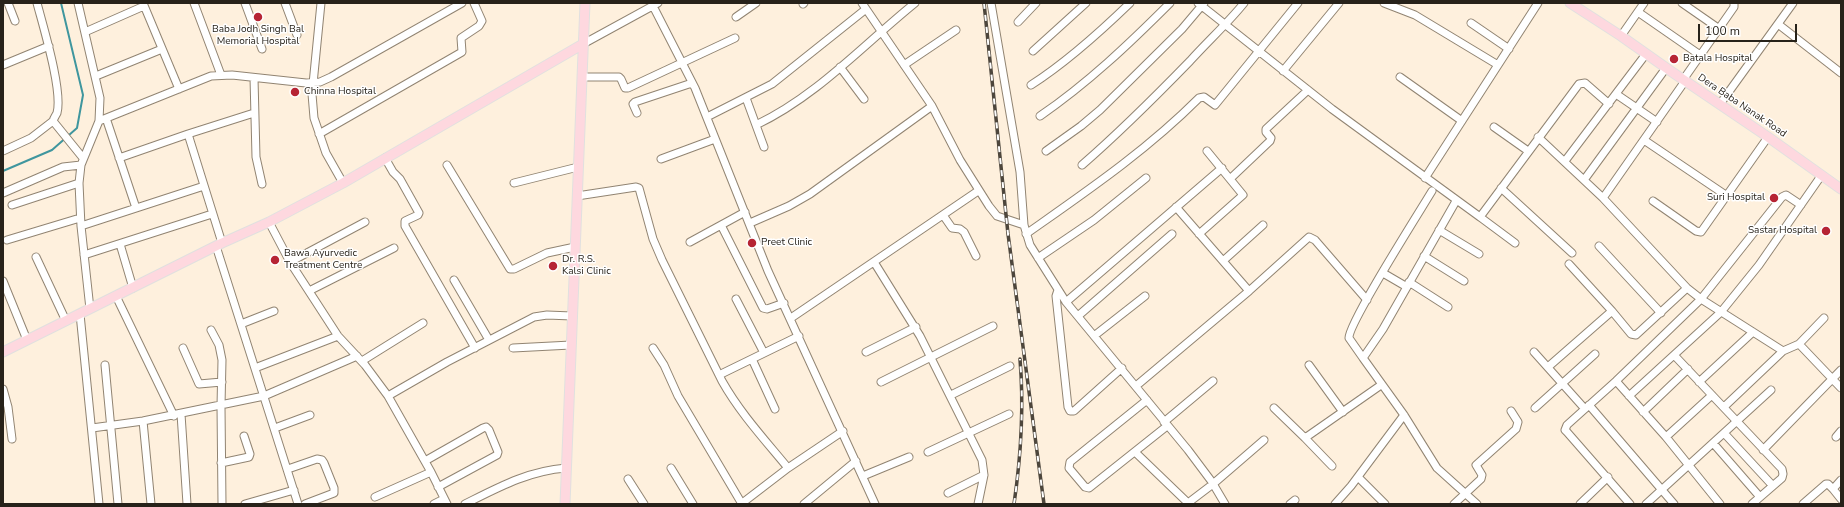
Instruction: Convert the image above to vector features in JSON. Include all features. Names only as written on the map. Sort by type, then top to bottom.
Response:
[{"type":"main road","points":[[565,504],[585,3]]},
{"type":"main road","name":"Dera Baba Nanak Road","points":[[1570,3],[1768,136],[1821,176],[1841,189]]},
{"type":"main road","points":[[3,352],[219,245],[269,222],[343,183],[583,44]]},
{"type":"street","points":[[8,3],[15,21]]},
{"type":"street","points":[[3,151],[31,138],[53,121],[57,114],[58,105],[48,46],[37,3]]},
{"type":"street","points":[[78,3],[100,98],[99,121],[80,165],[79,183],[81,222],[90,309]]},
{"type":"street","points":[[194,3],[221,75]]},
{"type":"street","points":[[245,3],[262,50]]},
{"type":"street","points":[[285,3],[297,35]]},
{"type":"street","points":[[321,3],[312,94],[314,118],[326,153],[343,183]]},
{"type":"street","points":[[99,121],[206,78],[221,75],[313,83],[331,77],[462,3]]},
{"type":"street","points":[[319,134],[462,52],[461,38],[479,26],[482,21],[474,3]]},
{"type":"street","points":[[736,17],[756,3]]},
{"type":"street","points":[[756,125],[787,108],[826,80],[915,3]]},
{"type":"street","points":[[991,3],[1020,172],[1026,234],[1038,258],[1066,302],[1122,368],[1188,450],[1213,484],[1223,503]]},
{"type":"street","points":[[1018,22],[1036,3]]},
{"type":"street","points":[[1033,51],[1086,3]]},
{"type":"street","points":[[1031,85],[1053,72],[1130,3]]},
{"type":"street","points":[[1040,116],[1088,80],[1134,39],[1170,3]]},
{"type":"street","points":[[1082,164],[1118,133],[1226,25],[1244,3]]},
{"type":"street","points":[[1026,234],[1120,169],[1156,140],[1199,98],[1204,97],[1216,105],[1298,3]]},
{"type":"street","points":[[1282,70],[1339,3]]},
{"type":"street","points":[[1384,3],[1415,15],[1498,64]]},
{"type":"street","points":[[1425,178],[1538,3]]},
{"type":"street","points":[[1621,36],[1644,3]]},
{"type":"street","points":[[1682,3],[1718,28]]},
{"type":"street","points":[[1603,198],[1657,122],[1718,28],[1734,7],[1734,3]]},
{"type":"street","points":[[1720,104],[1793,3]]},
{"type":"street","points":[[1046,151],[1081,126],[1100,110],[1182,29],[1201,4],[1308,90],[1456,201],[1515,243]]},
{"type":"street","points":[[84,32],[143,5],[179,89]]},
{"type":"street","points":[[583,44],[655,5],[707,117],[768,271],[843,431],[873,503]]},
{"type":"street","points":[[707,117],[772,84],[864,6],[932,106],[960,160],[993,213],[1024,225]]},
{"type":"street","points":[[1638,12],[1700,55]]},
{"type":"street","points":[[1471,23],[1509,48]]},
{"type":"street","points":[[1778,24],[1841,72]]},
{"type":"street","points":[[904,65],[956,30]]},
{"type":"street","points":[[582,77],[619,77],[626,88],[628,88],[735,38]]},
{"type":"street","points":[[3,65],[48,46]]},
{"type":"street","points":[[96,76],[162,49]]},
{"type":"street","points":[[1565,161],[1646,54]]},
{"type":"street","points":[[840,67],[864,99]]},
{"type":"street","points":[[1584,180],[1666,68]]},
{"type":"street","points":[[1400,77],[1462,121]]},
{"type":"street","points":[[254,78],[254,113],[257,161],[262,184]]},
{"type":"street","points":[[637,113],[633,104],[635,102],[692,83]]},
{"type":"street","points":[[1480,217],[1538,137],[1582,83],[1585,83],[1609,104]]},
{"type":"street","points":[[1230,178],[1271,140],[1266,132],[1266,129],[1308,90]]},
{"type":"street","points":[[1616,94],[1657,122]]},
{"type":"street","points":[[746,98],[764,147]]},
{"type":"street","points":[[750,223],[789,206],[810,194],[932,106]]},
{"type":"street","points":[[120,158],[254,113]]},
{"type":"street","points":[[106,118],[136,208]]},
{"type":"street","points":[[53,121],[83,158]]},
{"type":"street","points":[[1494,127],[1528,152]]},
{"type":"street","points":[[188,134],[212,214],[241,324],[298,504]]},
{"type":"street","points":[[1653,202],[1696,231],[1701,232],[1768,136]]},
{"type":"street","points":[[1538,137],[1603,198],[1687,288],[1721,312],[1783,350]]},
{"type":"street","points":[[661,159],[715,139]]},
{"type":"street","points":[[1644,140],[1727,196]]},
{"type":"street","points":[[1200,234],[1243,195],[1207,151]]},
{"type":"street","points":[[386,158],[393,172],[400,178],[419,213],[405,222],[405,226],[475,348]]},
{"type":"street","points":[[3,193],[63,167],[80,165]]},
{"type":"street","points":[[447,165],[510,269],[514,269],[547,253],[575,247]]},
{"type":"street","points":[[514,183],[578,168]]},
{"type":"street","points":[[1066,302],[1222,168]]},
{"type":"street","points":[[1629,396],[1721,312],[1759,265],[1821,176]]},
{"type":"street","points":[[1038,258],[1094,220],[1146,178]]},
{"type":"street","points":[[12,205],[79,183]]},
{"type":"street","points":[[7,240],[136,208],[204,186]]},
{"type":"street","points":[[577,196],[636,187],[639,188],[654,239],[662,260],[719,375],[732,398],[788,468]]},
{"type":"street","points":[[1501,188],[1572,253]]},
{"type":"street","points":[[791,318],[978,191]]},
{"type":"street","points":[[1432,192],[1348,334],[1350,341],[1404,415],[1437,468],[1476,504]]},
{"type":"street","points":[[1630,504],[1608,477],[1565,430],[1567,425],[1616,381],[1701,299],[1782,197],[1786,195],[1801,204]]},
{"type":"street","points":[[1363,358],[1383,329],[1456,201]]},
{"type":"street","points":[[1176,207],[1249,291]]},
{"type":"street","points":[[690,242],[745,212]]},
{"type":"street","points":[[84,255],[212,214]]},
{"type":"street","points":[[943,215],[952,228],[960,229],[964,232],[976,256]]},
{"type":"street","points":[[269,222],[290,262],[338,336],[360,358],[388,396],[431,472],[445,502],[434,504]]},
{"type":"street","points":[[290,262],[365,222]]},
{"type":"street","points":[[721,225],[763,308],[767,309],[784,303]]},
{"type":"street","points":[[1223,261],[1263,225]]},
{"type":"street","points":[[1439,230],[1479,254]]},
{"type":"street","points":[[1078,316],[1172,234]]},
{"type":"street","points":[[1136,386],[1249,291],[1309,237],[1317,242],[1367,300]]},
{"type":"street","points":[[120,244],[133,288]]},
{"type":"street","points":[[1599,246],[1661,313]]},
{"type":"street","points":[[309,292],[394,248]]},
{"type":"street","points":[[1424,256],[1464,281]]},
{"type":"street","points":[[36,257],[66,321]]},
{"type":"street","points":[[874,262],[916,328],[951,395],[982,460],[984,475],[978,504]]},
{"type":"street","points":[[1569,264],[1632,334],[1636,335],[1687,288]]},
{"type":"street","points":[[1383,273],[1448,307]]},
{"type":"street","points":[[3,280],[5,292],[27,340]]},
{"type":"street","points":[[454,280],[489,340]]},
{"type":"street","points":[[1058,290],[1056,296],[1068,407],[1070,411],[1074,412],[1122,368]]},
{"type":"street","points":[[116,296],[177,415],[188,504]]},
{"type":"street","points":[[1094,336],[1145,296]]},
{"type":"street","points":[[736,299],[764,353]]},
{"type":"street","points":[[241,324],[274,311]]},
{"type":"street","points":[[1548,367],[1612,311]]},
{"type":"street","points":[[80,314],[99,504]]},
{"type":"street","points":[[388,396],[534,317],[547,315],[572,316]]},
{"type":"street","points":[[1724,407],[1783,350],[1799,344],[1824,318]]},
{"type":"street","points":[[92,428],[177,415],[264,396],[360,358],[423,323]]},
{"type":"street","points":[[881,382],[993,326]]},
{"type":"street","points":[[866,352],[916,328]]},
{"type":"street","points":[[211,330],[222,352],[222,504]]},
{"type":"street","points":[[1700,382],[1753,332]]},
{"type":"street","points":[[255,368],[338,336]]},
{"type":"street","points":[[719,375],[799,336]]},
{"type":"street","points":[[1799,344],[1841,388]]},
{"type":"street","points":[[513,348],[571,345]]},
{"type":"street","points":[[183,348],[199,384],[202,385],[222,382]]},
{"type":"street","points":[[653,348],[678,396],[742,504],[788,468],[843,431]]},
{"type":"street","points":[[1534,352],[1562,383],[1587,407],[1674,504]]},
{"type":"street","points":[[1535,408],[1594,354]]},
{"type":"street","points":[[1674,355],[1783,472],[1783,476],[1752,504]]},
{"type":"street","points":[[752,358],[775,409]]},
{"type":"street","points":[[1309,365],[1343,412]]},
{"type":"street","points":[[105,366],[118,504]]},
{"type":"street","points":[[951,395],[1010,366]]},
{"type":"street","points":[[1643,412],[1688,369]]},
{"type":"street","points":[[1764,450],[1841,370]]},
{"type":"street","points":[[1147,400],[1070,462],[1068,466],[1085,487],[1089,488],[1135,452],[1213,381]]},
{"type":"street","points":[[1616,381],[1666,437],[1720,504]]},
{"type":"street","points":[[1305,438],[1381,385]]},
{"type":"street","points":[[3,389],[8,407],[12,439]]},
{"type":"street","points":[[1646,504],[1771,390]]},
{"type":"street","points":[[1666,437],[1712,395]]},
{"type":"street","points":[[1274,408],[1332,466]]},
{"type":"street","points":[[1454,504],[1482,477],[1476,465],[1516,429],[1518,422],[1511,411]]},
{"type":"street","points":[[928,452],[1009,414]]},
{"type":"street","points":[[275,428],[310,415]]},
{"type":"street","points":[[1335,504],[1358,477],[1404,415]]},
{"type":"street","points":[[143,421],[151,504]]},
{"type":"street","points":[[425,461],[483,428],[486,427],[489,430],[498,452],[497,455],[438,487]]},
{"type":"street","points":[[1724,433],[1773,486]]},
{"type":"street","points":[[221,463],[249,457],[250,454],[244,436]]},
{"type":"street","points":[[1135,452],[1188,503],[1213,484],[1264,440]]},
{"type":"street","points":[[1713,444],[1760,498]]},
{"type":"street","points":[[863,476],[908,457]]},
{"type":"street","points":[[288,469],[316,459],[320,459],[324,463],[334,488],[334,493],[305,504]]},
{"type":"street","points":[[804,504],[856,461]]},
{"type":"street","points":[[465,504],[510,481],[548,469],[566,468]]},
{"type":"street","points":[[671,468],[693,504]]},
{"type":"street","points":[[375,497],[431,472]]},
{"type":"street","points":[[948,493],[984,475]]},
{"type":"street","points":[[1358,477],[1385,504]]},
{"type":"street","points":[[1580,504],[1608,477]]},
{"type":"street","points":[[628,479],[644,504]]},
{"type":"street","points":[[1833,489],[1841,480]]},
{"type":"street","points":[[1803,504],[1826,484],[1833,489],[1841,499]]},
{"type":"street","points":[[245,504],[294,490]]},
{"type":"waterway","points":[[3,171],[52,150],[77,128],[83,95],[61,3]]},
{"type":"railway","points":[[984,3],[1008,234],[1044,504]]},
{"type":"railway","points":[[1014,504],[1021,432],[1022,395],[1020,359]]},
{"type":"place","name":"Baba Jodh Singh Bal Memorial Hospital","points":[[258,17]]},
{"type":"place","name":"Batala Hospital","points":[[1674,59]]},
{"type":"place","name":"Chinna Hospital","points":[[295,92]]},
{"type":"place","name":"Suri Hospital","points":[[1774,198]]},
{"type":"place","name":"Sastar Hospital","points":[[1826,231]]},
{"type":"place","name":"Preet Clinic","points":[[752,243]]},
{"type":"place","name":"Bawa Ayurvedic Treatment Centre","points":[[275,260]]},
{"type":"place","name":"Dr. R.S. Kalsi Clinic","points":[[553,266]]}]
